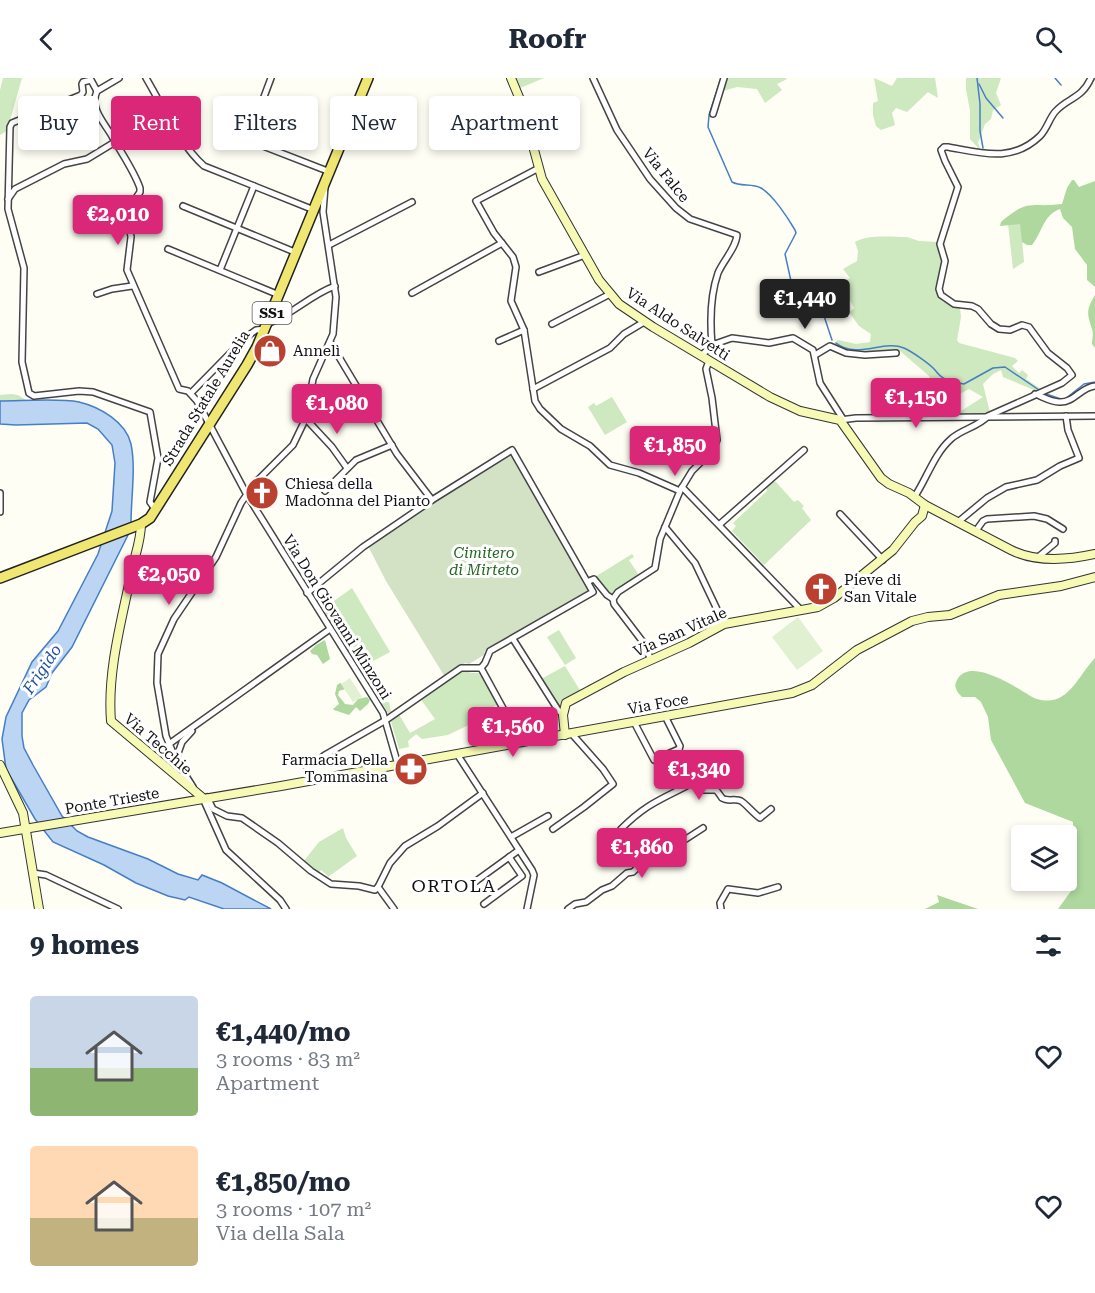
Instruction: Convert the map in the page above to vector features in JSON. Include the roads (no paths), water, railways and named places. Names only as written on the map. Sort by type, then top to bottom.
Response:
[{"type":"main road","name":"Strada Statale Aurelia","points":[[139,525],[150,518],[247,365],[297,253],[368,78]]},
{"type":"main road","points":[[0,578],[139,525]]},
{"type":"street","points":[[111,136],[99,118],[94,101],[97,91],[119,78]]},
{"type":"street","points":[[146,78],[196,159],[216,171],[314,210]]},
{"type":"street","points":[[271,78],[249,137],[250,141],[330,172]]},
{"type":"street","name":"Via Aldo Salvetti","points":[[511,78],[539,168],[551,196],[585,255],[619,304],[700,356],[783,404],[818,416],[841,420]]},
{"type":"street","name":"Via Falce","points":[[593,78],[617,130],[650,179],[676,208],[690,219],[737,235],[722,264],[713,289],[712,345]]},
{"type":"street","points":[[713,114],[724,78]]},
{"type":"street","points":[[915,496],[926,473],[948,442],[955,436],[988,416],[1062,383],[1072,375],[1048,353],[1029,327],[1022,325],[1006,330],[996,328],[978,309],[954,304],[941,295],[939,289],[945,261],[940,243],[958,187],[941,150],[948,147],[991,155],[1017,151],[1039,137],[1054,113],[1081,94],[1091,78]]},
{"type":"street","points":[[97,91],[91,80],[83,82],[81,95],[12,123],[8,141],[8,209],[24,268],[22,362],[29,393],[34,396],[80,391],[93,392],[150,412],[158,458],[150,502],[155,509]]},
{"type":"street","points":[[8,201],[15,189],[66,164],[87,159],[111,144]]},
{"type":"street","name":"Via Don Giovanni Minzoni","points":[[119,150],[140,188],[140,192],[128,208],[126,215],[131,237],[126,267],[132,286],[179,389],[190,393],[247,495],[386,720],[398,765]]},
{"type":"street","points":[[539,168],[476,201],[494,233],[510,251],[516,267],[511,301],[524,330],[534,397],[540,409],[561,429],[590,446],[610,465],[646,475],[681,489],[720,524],[801,609]]},
{"type":"street","points":[[286,909],[272,892],[226,850],[200,797],[176,760],[166,736],[157,683],[158,654],[174,619],[216,557],[247,495],[260,478],[293,445],[306,419],[314,379],[333,334],[336,297],[323,212],[325,183]]},
{"type":"street","points":[[220,270],[254,186]]},
{"type":"street","points":[[329,245],[411,202]]},
{"type":"street","points":[[183,206],[297,253]]},
{"type":"street","points":[[412,293],[502,243]]},
{"type":"street","points":[[168,249],[279,295]]},
{"type":"street","points":[[539,272],[585,255]]},
{"type":"street","points":[[97,294],[132,286]]},
{"type":"street","points":[[190,393],[244,338],[335,286]]},
{"type":"street","points":[[552,324],[610,294]]},
{"type":"street","points":[[533,389],[610,348],[624,334],[644,321]]},
{"type":"street","points":[[499,341],[524,330]]},
{"type":"street","points":[[700,356],[712,345],[732,338],[769,342],[793,338],[813,350],[820,383],[841,420],[881,478],[889,484],[915,496],[925,505],[1020,555],[1072,560],[1095,554]]},
{"type":"street","points":[[330,342],[392,445],[432,500]]},
{"type":"street","points":[[815,355],[830,346],[846,353],[865,355],[896,353]]},
{"type":"street","points":[[651,660],[643,642],[614,604],[613,598],[618,592],[655,568],[657,547],[681,489],[692,471],[711,452],[717,440],[706,369],[709,361]]},
{"type":"street","points":[[1036,394],[1056,403],[1064,402],[1089,386],[1095,386]]},
{"type":"street","points":[[958,522],[987,498],[1006,487],[1037,480],[1079,458],[1068,430],[1066,416]]},
{"type":"street","points":[[841,420],[1095,416]]},
{"type":"street","points":[[306,419],[333,447],[347,468]]},
{"type":"street","points":[[325,491],[356,460],[392,445]]},
{"type":"street","points":[[307,593],[363,547],[512,450],[593,589],[591,594],[490,651],[481,668]]},
{"type":"street","points":[[720,524],[804,450]]},
{"type":"street","points":[[0,493],[0,512]]},
{"type":"street","name":"Via San Vitale","points":[[563,715],[566,703],[573,698],[724,624],[818,606],[834,598],[883,560],[922,516],[925,505]]},
{"type":"street","points":[[840,514],[883,560]]},
{"type":"street","points":[[975,532],[987,519],[1034,516],[1047,519],[1063,529]]},
{"type":"street","name":"Via Tecchie","points":[[139,525],[141,534],[132,568],[112,675],[111,721],[200,797]]},
{"type":"street","points":[[665,527],[695,563],[724,624]]},
{"type":"street","points":[[1037,558],[1055,541]]},
{"type":"street","name":"Via Foce","points":[[200,797],[522,743],[804,689],[857,650],[912,621],[950,615],[999,595],[1061,586],[1095,578]]},
{"type":"street","points":[[589,581],[594,579],[607,596],[613,598]]},
{"type":"street","points":[[169,744],[330,629]]},
{"type":"street","points":[[513,639],[563,715],[568,734],[603,770],[613,784],[553,829]]},
{"type":"street","points":[[312,780],[307,769],[361,733],[386,720],[461,668],[481,668]]},
{"type":"street","points":[[481,668],[522,743]]},
{"type":"street","points":[[665,716],[680,746],[677,755],[694,782],[702,790],[716,790],[722,798],[739,800],[759,818],[771,809]]},
{"type":"street","points":[[634,722],[654,760],[679,748]]},
{"type":"street","points":[[176,760],[182,742],[197,725]]},
{"type":"street","points":[[169,744],[182,742]]},
{"type":"street","points":[[457,754],[534,875],[527,909]]},
{"type":"street","points":[[0,765],[18,801],[28,829],[39,909]]},
{"type":"street","points":[[621,829],[637,812],[649,804],[694,782]]},
{"type":"street","points":[[200,797],[213,809],[227,816],[242,818],[331,884],[375,890],[390,862],[399,852],[483,793]]},
{"type":"street","name":"Ponte Trieste","points":[[0,833],[200,797]]},
{"type":"street","points":[[511,837],[548,816]]},
{"type":"street","points":[[568,909],[575,904],[586,902],[602,890],[612,886],[627,873],[650,862],[678,841],[686,839],[703,828]]},
{"type":"street","points":[[472,884],[519,850]]},
{"type":"street","points":[[484,904],[522,876],[509,857]]},
{"type":"street","points":[[33,873],[46,875],[117,909]]},
{"type":"street","points":[[721,909],[720,903],[728,889],[758,893],[778,886]]},
{"type":"street","points":[[378,887],[394,909]]},
{"type":"water","name":"Frigido","points":[[0,401],[71,401],[95,408],[118,422],[124,429],[131,444],[132,453],[131,523],[128,535],[72,647],[52,673],[46,687],[29,700],[22,713],[24,748],[33,765],[62,816],[77,831],[148,859],[178,874],[198,880],[202,875],[222,883],[271,909],[224,909],[189,897],[185,900],[168,896],[136,883],[104,865],[53,842],[35,819],[6,769],[2,739],[6,717],[32,662],[58,631],[98,554],[112,511],[115,463],[112,445],[98,429],[87,423],[0,424]]},
{"type":"waterway","points":[[721,78],[709,115],[708,127],[732,182],[758,187],[766,191],[795,230],[796,233],[785,254],[791,281],[801,299],[823,313],[832,340]]},
{"type":"waterway","points":[[977,78],[983,148]]},
{"type":"waterway","points":[[1055,78],[1061,85]]},
{"type":"waterway","points":[[979,84],[986,98],[1003,118]]},
{"type":"waterway","points":[[836,343],[853,350],[888,346],[904,348],[925,361],[944,378],[964,384],[993,368],[1005,367],[1039,390]]},
{"type":"waterway","points":[[1065,399],[1084,384],[1095,382]]},
{"type":"waterway","points":[[1043,393],[1061,399]]},
{"type":"place","name":"Annelì","points":[[270,351]]},
{"type":"place","name":"Chiesa della Madonna del Pianto","points":[[262,493]]},
{"type":"place","name":"Pieve di San Vitale","points":[[821,589]]},
{"type":"place","name":"Farmacia Della Tommasina","points":[[411,769]]},
{"type":"district","name":"ORTOLA","points":[[454,885]]},
{"type":"park label","name":"Cimitero di Mirteto","points":[[484,562]]}]
